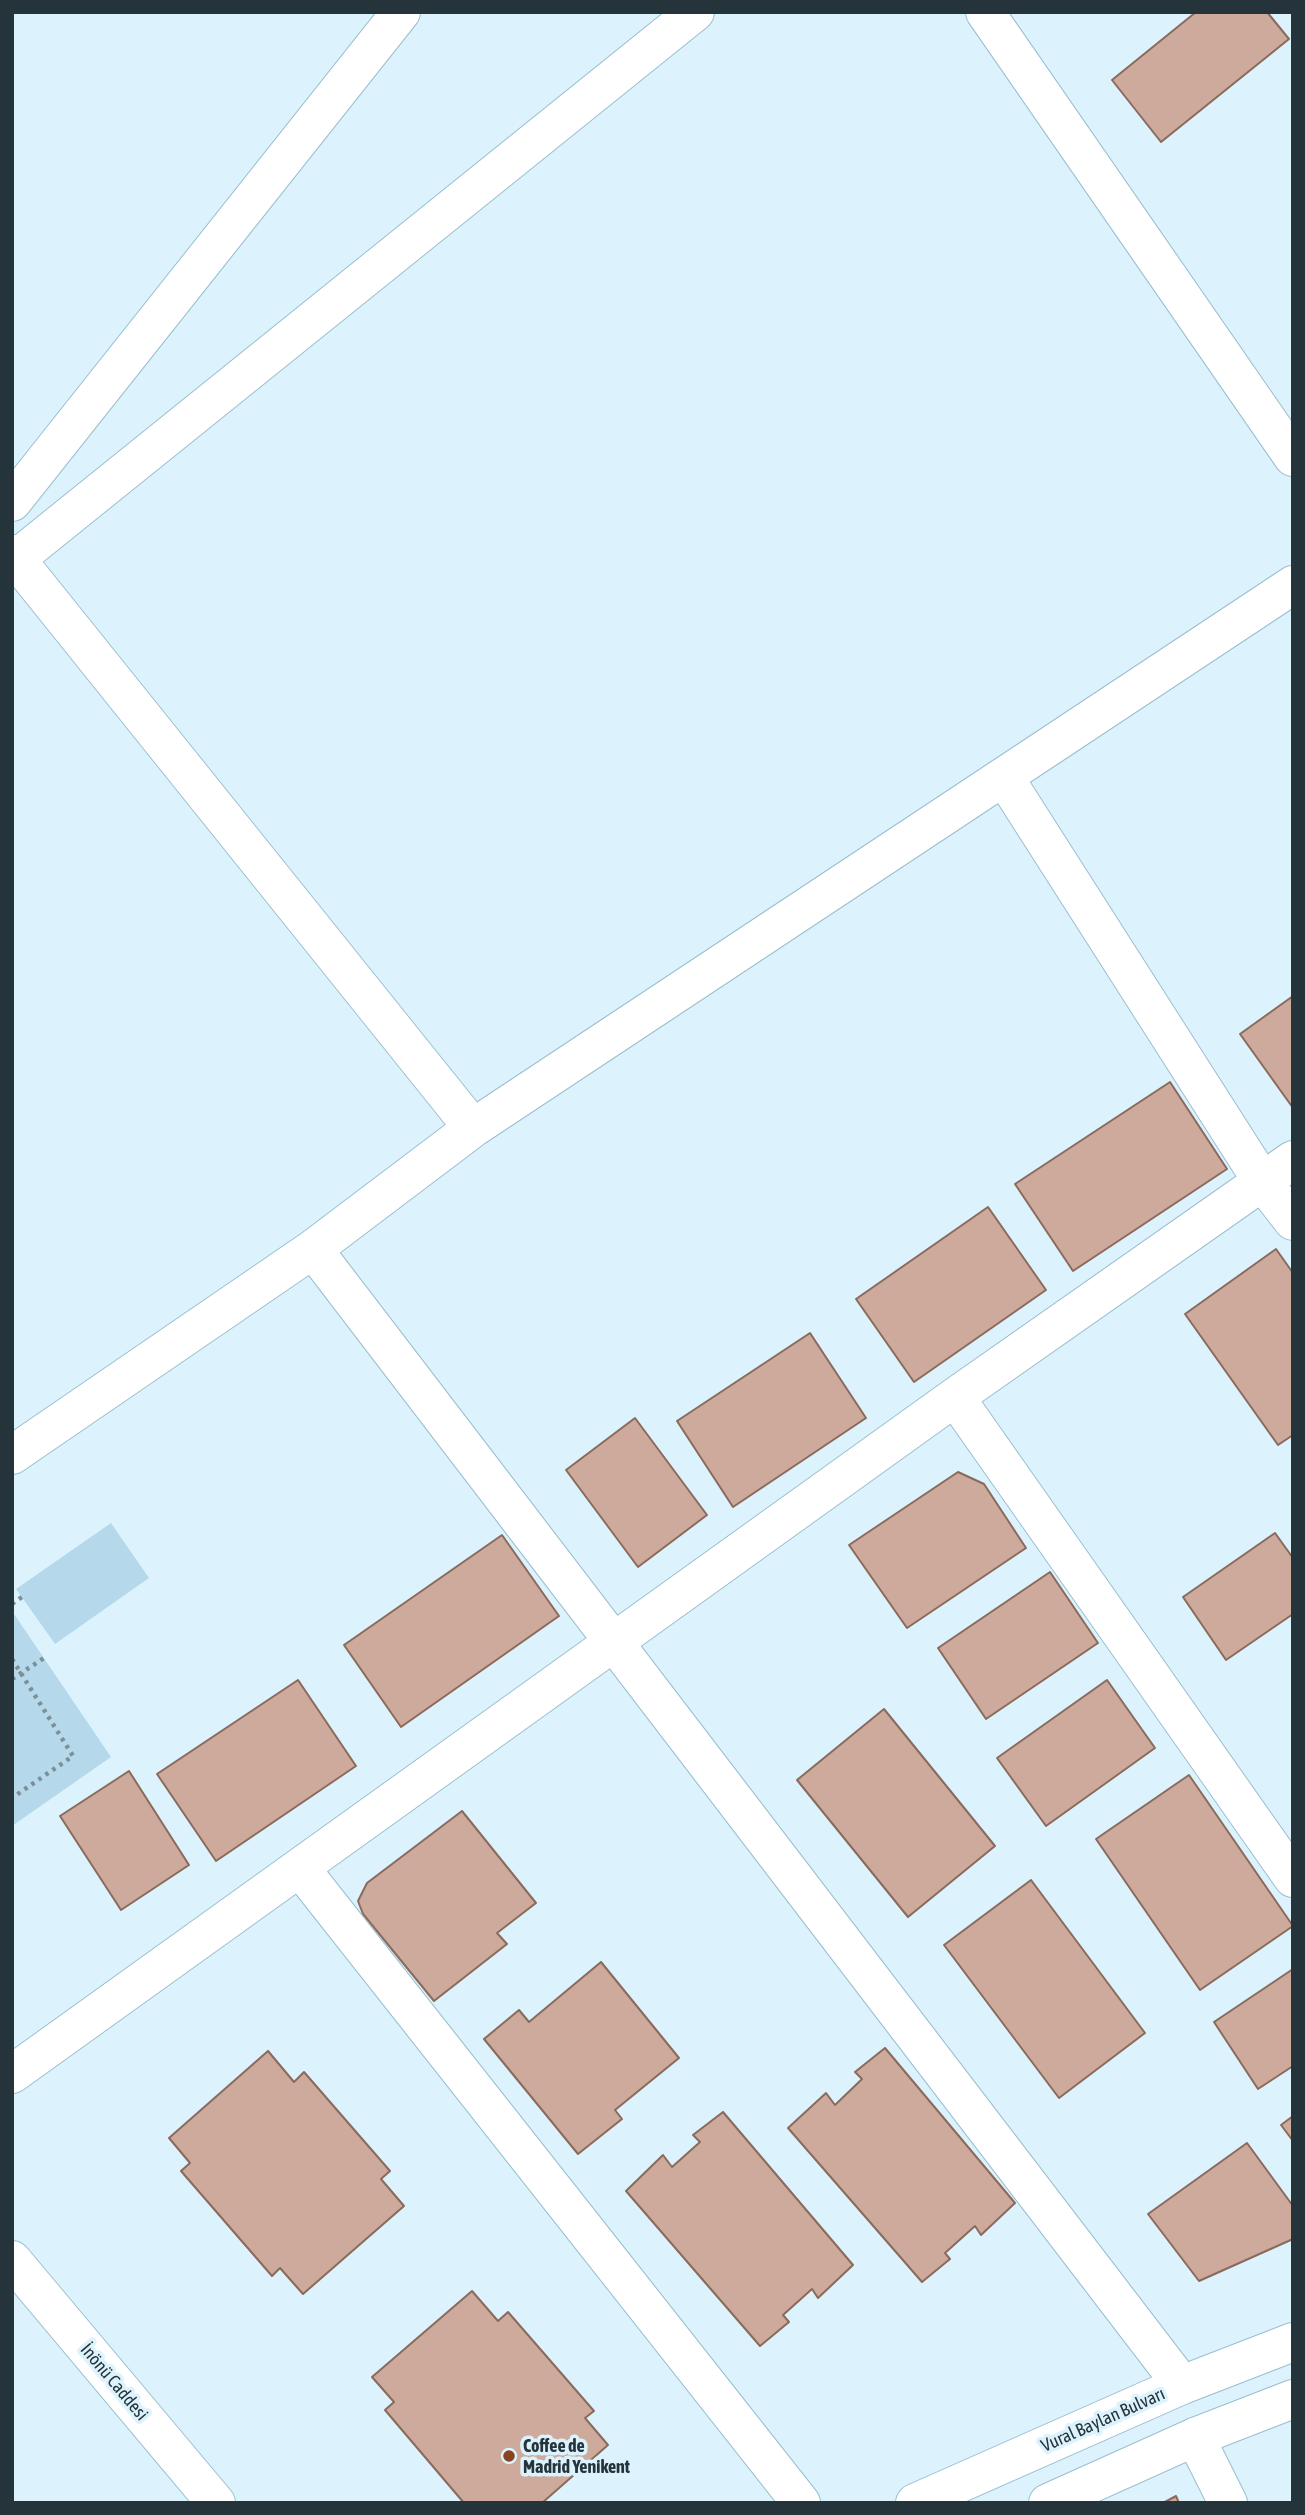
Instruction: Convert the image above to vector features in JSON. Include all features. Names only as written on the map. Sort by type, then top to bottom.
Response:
[{"type":"street","points":[[12,502],[401,12]]},
{"type":"street","points":[[473,1128],[14,556],[695,12]]},
{"type":"street","points":[[985,12],[1293,457]]},
{"type":"street","points":[[12,1455],[313,1249],[473,1128],[1293,585]]},
{"type":"street","points":[[1004,777],[1277,1171],[1293,1222]]},
{"type":"street","points":[[12,2074],[955,1397],[1277,1171]]},
{"type":"street","points":[[313,1249],[1182,2385]]},
{"type":"street","points":[[955,1397],[1293,1878]]},
{"type":"street","points":[[300,1868],[801,2503]]},
{"type":"street","name":"İnönü Caddesi","points":[[12,2260],[216,2503]]},
{"type":"street","name":"Vural Baylan Bulvarı","points":[[915,2503],[1282,2342]]},
{"type":"street","points":[[1048,2503],[1195,2437],[1293,2399]]},
{"type":"street","points":[[1195,2437],[1228,2503]]},
{"type":"path","points":[[12,1604],[22,1597]]},
{"type":"path","points":[[12,1679],[44,1658]]},
{"type":"path","points":[[12,1659],[74,1756],[12,1798]]},
{"type":"shaded area","points":[[111,1523],[149,1578],[55,1644],[16,1589]]},
{"type":"shaded area","points":[[12,1611],[111,1757],[12,1826]]},
{"type":"building","points":[[1196,12],[1267,12],[1289,39],[1161,142],[1112,80]]},
{"type":"building","points":[[1293,996],[1293,1108],[1240,1034]]},
{"type":"building","points":[[1170,1082],[1227,1169],[1073,1271],[1015,1184]]},
{"type":"building","points":[[988,1207],[1046,1290],[914,1382],[856,1299]]},
{"type":"building","points":[[1276,1249],[1293,1273],[1293,1435],[1278,1445],[1185,1314]]},
{"type":"building","points":[[810,1333],[866,1418],[733,1507],[677,1421]]},
{"type":"building","points":[[635,1418],[707,1515],[638,1567],[566,1470]]},
{"type":"building","points":[[958,1472],[984,1484],[1026,1548],[907,1628],[849,1545]]},
{"type":"building","points":[[1275,1533],[1293,1558],[1293,1614],[1226,1660],[1183,1597]]},
{"type":"building","points":[[502,1535],[559,1616],[401,1727],[344,1645]]},
{"type":"building","points":[[1050,1572],[1098,1643],[986,1719],[938,1648]]},
{"type":"building","points":[[298,1680],[356,1766],[216,1861],[157,1774]]},
{"type":"building","points":[[1107,1680],[1155,1748],[1046,1826],[997,1758]]},
{"type":"building","points":[[884,1709],[995,1846],[908,1917],[797,1780]]},
{"type":"building","points":[[129,1771],[189,1865],[121,1910],[60,1816]]},
{"type":"building","points":[[1189,1775],[1293,1926],[1200,1990],[1096,1839]]},
{"type":"building","points":[[462,1811],[536,1903],[497,1933],[507,1944],[434,2001],[363,1914],[358,1901],[367,1883]]},
{"type":"building","points":[[1031,1880],[1145,2033],[1059,2098],[944,1945]]},
{"type":"building","points":[[601,1962],[679,2058],[615,2110],[622,2119],[578,2154],[484,2039],[519,2010],[529,2022]]},
{"type":"building","points":[[1293,1969],[1293,2066],[1258,2089],[1214,2022]]},
{"type":"building","points":[[885,2048],[1015,2203],[981,2235],[975,2226],[945,2253],[950,2259],[922,2282],[788,2128],[826,2093],[835,2105],[862,2079],[855,2072]]},
{"type":"building","points":[[268,2051],[294,2082],[304,2072],[390,2171],[381,2179],[404,2206],[303,2294],[280,2268],[272,2276],[181,2171],[190,2163],[169,2138]]},
{"type":"building","points":[[723,2112],[853,2265],[818,2298],[812,2289],[783,2315],[789,2322],[760,2346],[626,2191],[663,2155],[672,2167],[700,2142],[693,2135]]},
{"type":"building","points":[[1293,2116],[1293,2141],[1281,2125]]},
{"type":"building","points":[[1247,2143],[1293,2206],[1293,2239],[1199,2281],[1148,2214]]},
{"type":"building","points":[[472,2291],[498,2321],[508,2312],[594,2411],[585,2418],[608,2445],[542,2503],[464,2503],[385,2410],[394,2402],[372,2377]]},
{"type":"building","points":[[1176,2496],[1179,2503],[1163,2503]]},
{"type":"place","name":"Coffee de Madrid Yenikent","points":[[509,2456]]}]
